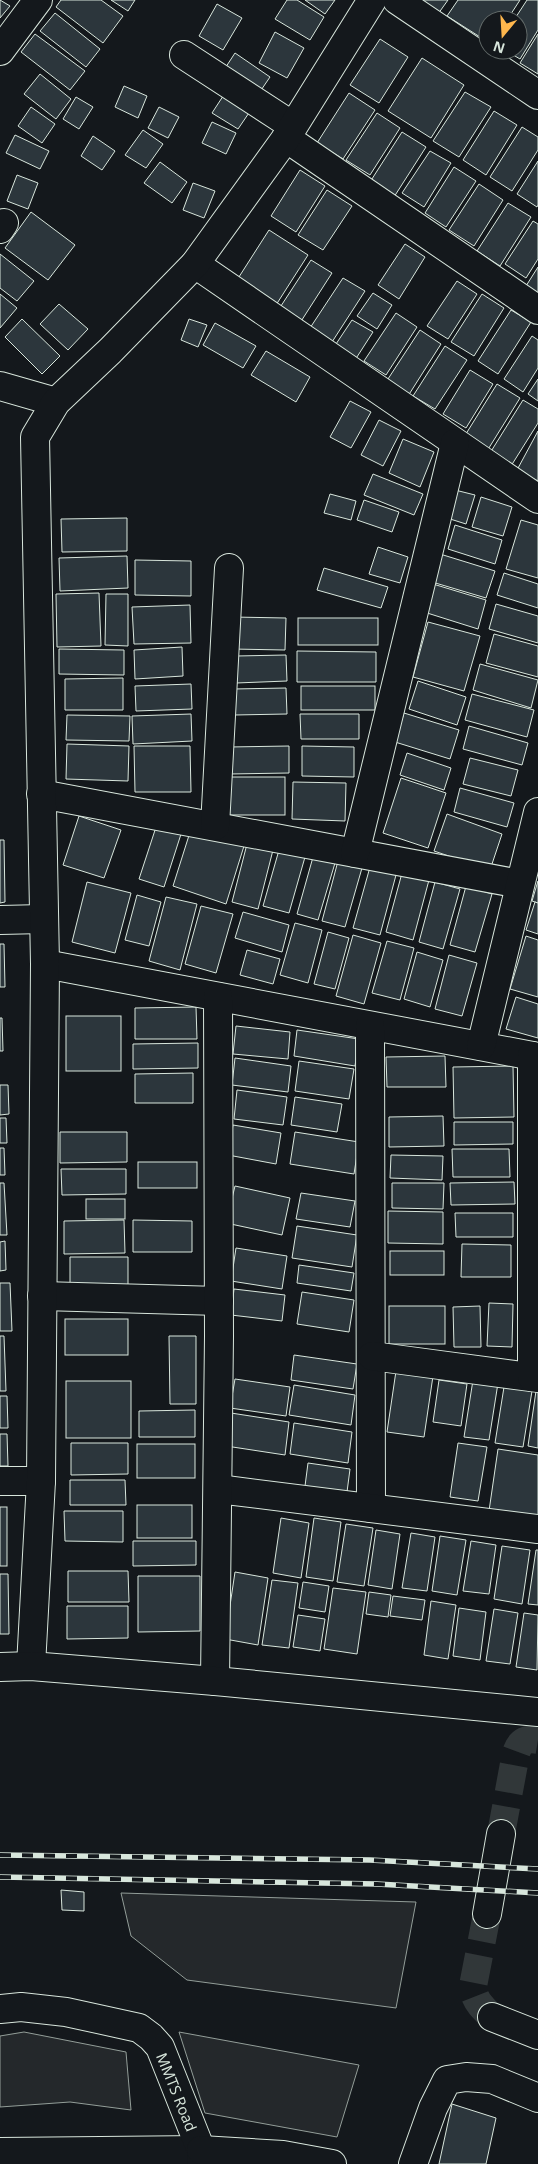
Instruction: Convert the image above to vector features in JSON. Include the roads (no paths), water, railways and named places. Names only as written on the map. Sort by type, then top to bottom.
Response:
[{"type":"street","points":[[0,51],[38,0]]},
{"type":"street","points":[[31,1666],[41,1481],[45,964],[35,437],[56,402],[110,351],[195,264],[290,132],[372,0]]},
{"type":"street","points":[[397,0],[538,95]]},
{"type":"street","points":[[184,55],[538,310]]},
{"type":"street","points":[[195,264],[538,499]]},
{"type":"street","points":[[0,386],[56,402]]},
{"type":"street","points":[[356,853],[455,443]]},
{"type":"street","points":[[216,826],[229,568]]},
{"type":"street","points":[[41,794],[520,884]]},
{"type":"street","points":[[481,1046],[538,812]]},
{"type":"street","points":[[0,920],[43,919]]},
{"type":"street","points":[[45,964],[535,1057],[535,1377],[372,1356]]},
{"type":"street","points":[[215,1681],[219,1301],[218,997]]},
{"type":"street","points":[[370,1026],[371,1508]]},
{"type":"street","points":[[42,1296],[219,1301]]},
{"type":"street","points":[[0,1481],[41,1481]]},
{"type":"street","points":[[218,1489],[538,1529]]},
{"type":"street","points":[[0,1667],[31,1666],[215,1681],[538,1712]]},
{"type":"street","points":[[487,1914],[501,1834]]},
{"type":"street","name":"MMTS Road","points":[[0,2009],[21,2006],[66,2012],[139,2028],[160,2047],[202,2157]]},
{"type":"street","points":[[492,2017],[538,2035]]},
{"type":"street","points":[[413,2164],[433,2108],[446,2080],[466,2077],[492,2078],[538,2098]]},
{"type":"street","points":[[0,2152],[202,2157],[283,2154],[332,2164]]},
{"type":"tunnel","points":[[501,1834],[516,1753],[524,1741],[538,1740]]},
{"type":"tunnel","points":[[487,1914],[473,1986],[477,2000],[492,2017]]},
{"type":"railway","points":[[0,1855],[370,1860],[538,1869]]},
{"type":"railway","points":[[0,1877],[377,1884],[538,1893]]}]
